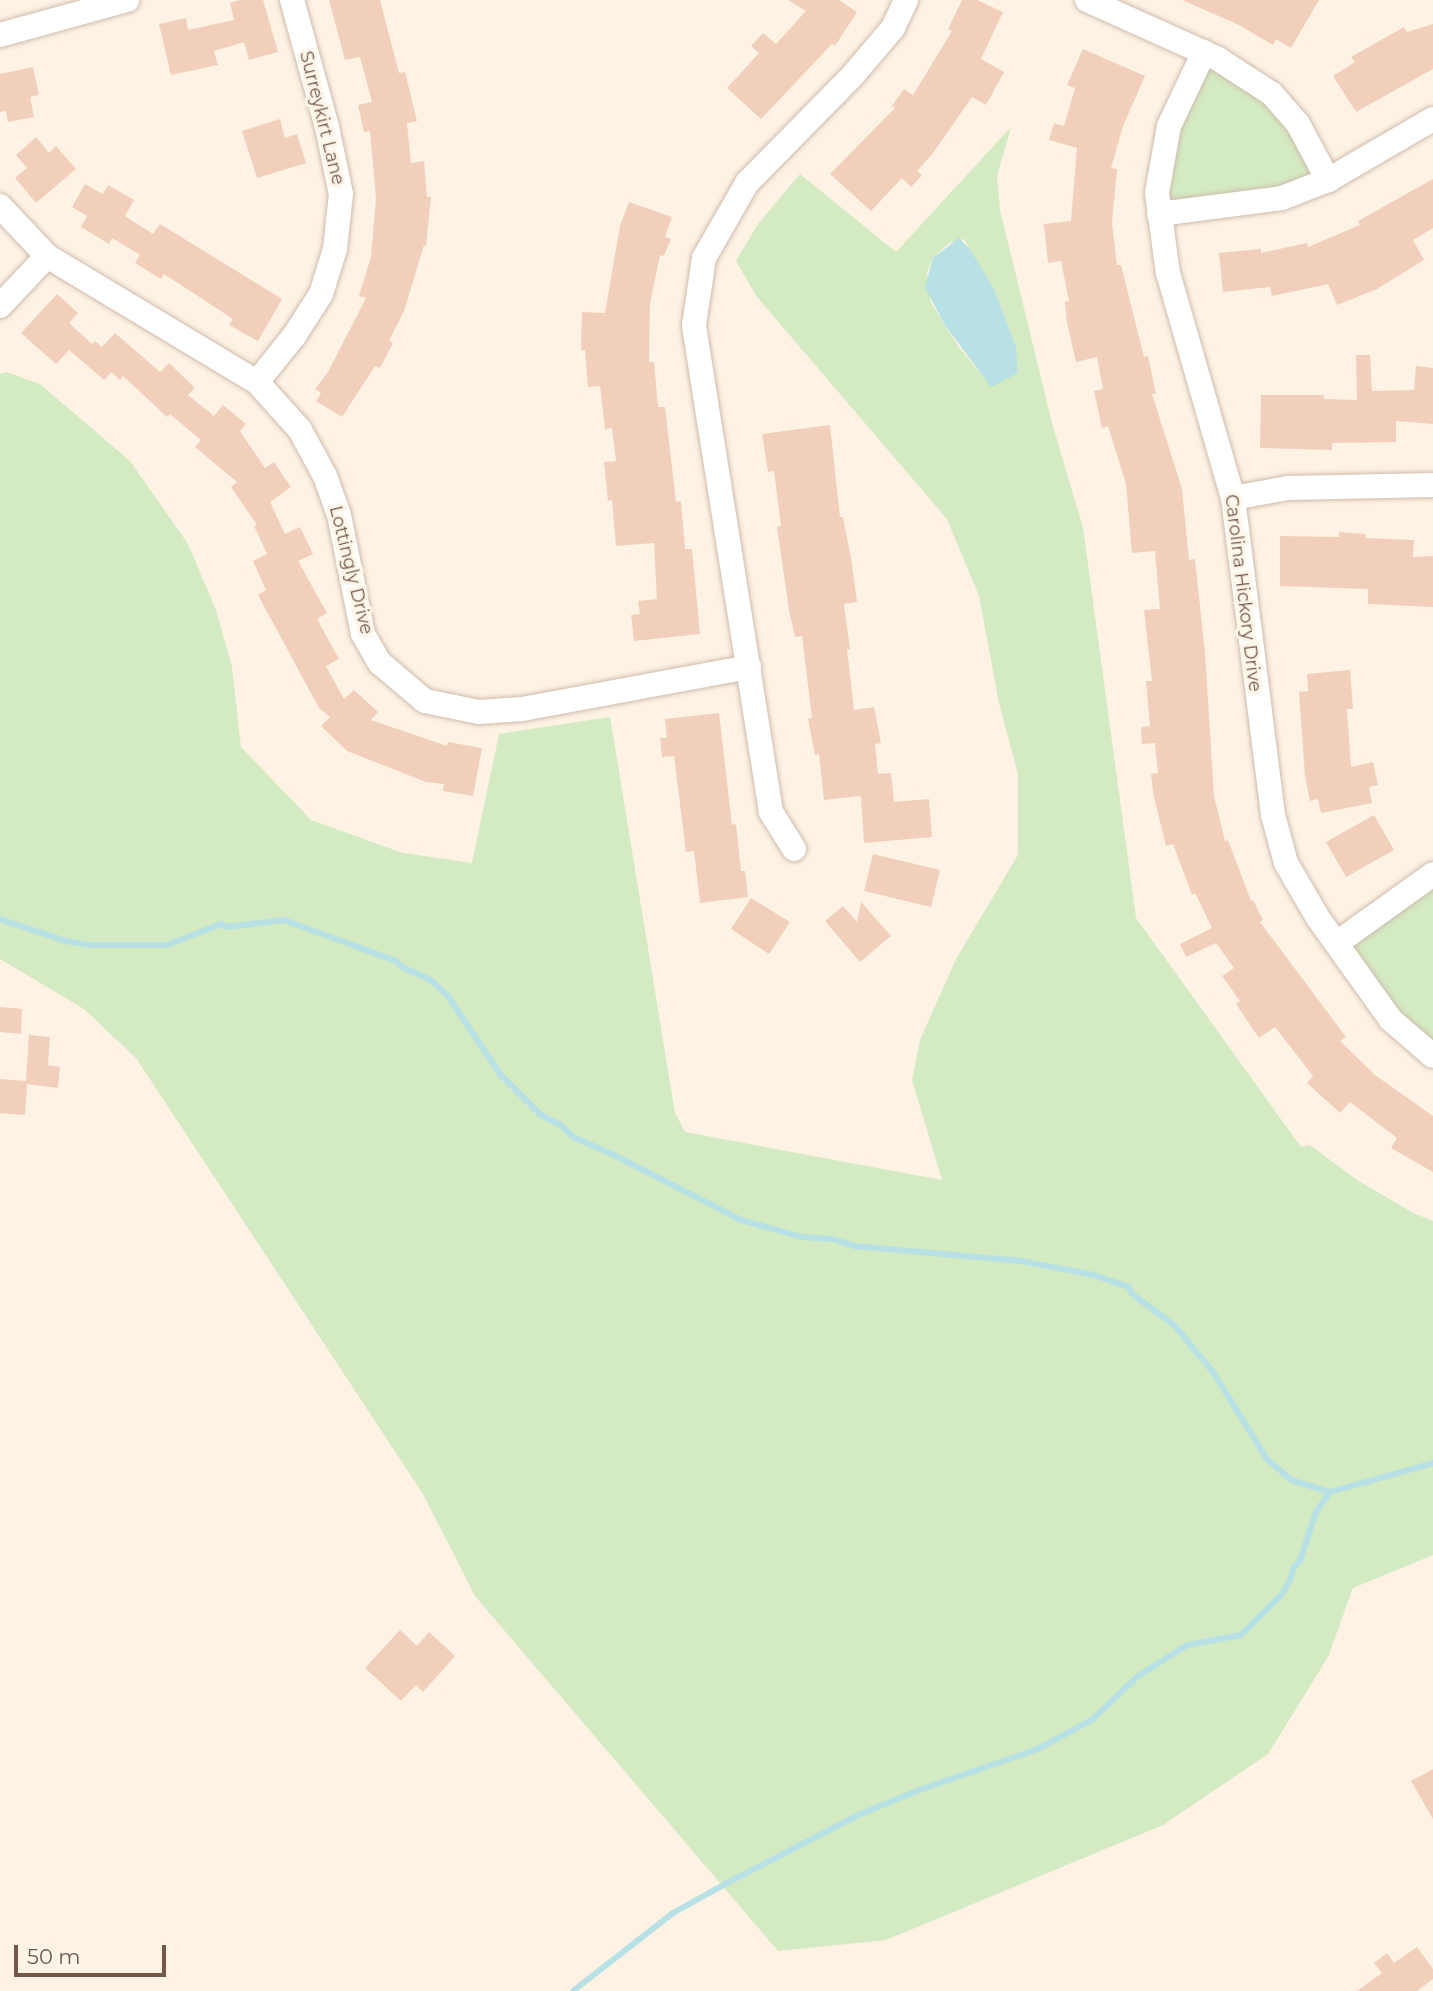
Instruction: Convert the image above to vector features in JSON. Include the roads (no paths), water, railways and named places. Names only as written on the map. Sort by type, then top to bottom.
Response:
[{"type":"street","points":[[0,35],[127,0]]},
{"type":"street","name":"Surreykirt Lane","points":[[257,383],[295,337],[321,294],[335,249],[341,194],[327,127],[292,0]]},
{"type":"street","points":[[794,849],[771,812],[694,326],[704,258],[747,183],[853,75],[893,28],[906,0]]},
{"type":"street","points":[[1087,0],[1204,52],[1256,81],[1286,106],[1310,143],[1328,180]]},
{"type":"street","name":"Carolina Hickory Drive","points":[[1204,52],[1177,106],[1164,144],[1158,177],[1159,214],[1168,273],[1233,498],[1273,815],[1286,863],[1318,918],[1391,1020],[1433,1056]]},
{"type":"street","points":[[1159,214],[1282,198],[1328,180],[1433,119]]},
{"type":"street","name":"Lottingly Drive","points":[[0,206],[47,256],[257,383],[300,430],[325,476],[339,515],[363,634],[380,663],[425,701],[480,712],[522,709],[749,667]]},
{"type":"street","points":[[0,306],[47,256]]},
{"type":"street","points":[[1233,498],[1288,488],[1433,485]]},
{"type":"street","points":[[1337,943],[1433,874]]},
{"type":"water","points":[[959,238],[970,249],[994,289],[1016,347],[1018,373],[991,387],[944,324],[925,287],[933,258]]},
{"type":"waterway","points":[[0,919],[66,941],[89,945],[167,945],[221,924],[226,927],[284,920],[396,961],[402,967],[429,979],[447,995],[500,1074],[541,1115],[561,1125],[573,1137],[741,1220],[802,1237],[833,1239],[854,1246],[1021,1261],[1094,1275],[1129,1287],[1131,1293],[1174,1325],[1213,1372],[1267,1459],[1291,1480],[1330,1492],[1433,1463]]},
{"type":"waterway","points":[[573,1991],[673,1913],[725,1884],[858,1815],[922,1789],[1038,1749],[1093,1719],[1138,1676],[1187,1645],[1241,1635],[1282,1594],[1294,1567],[1300,1561],[1316,1512],[1330,1492]]}]
